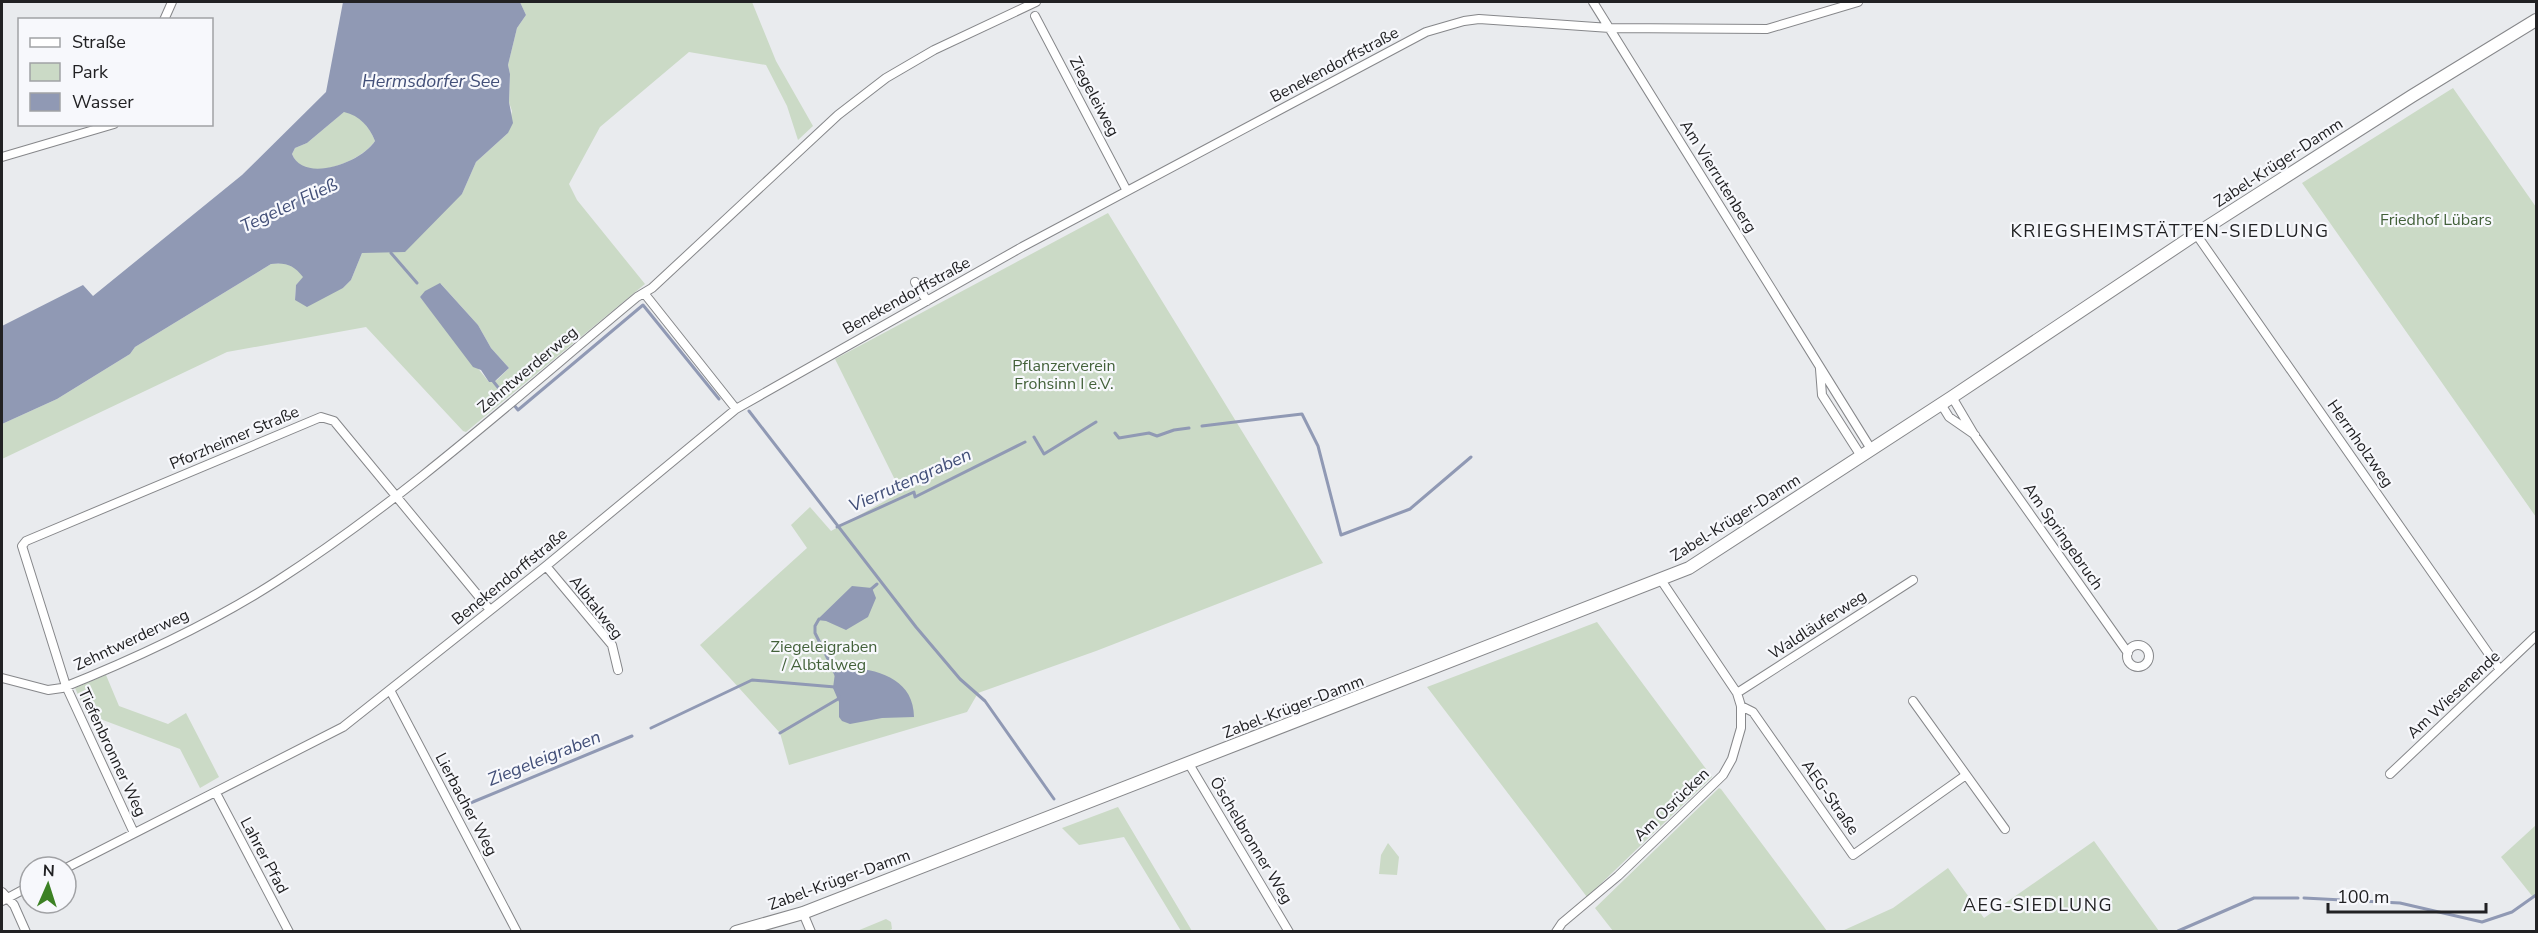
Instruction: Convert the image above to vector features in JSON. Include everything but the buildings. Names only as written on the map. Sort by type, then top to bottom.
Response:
[{"type":"street","points":[[165,18],[172,2]]},
{"type":"street","name":"Zehntwerderweg","points":[[2,678],[48,690],[66,686],[187,631],[276,582],[397,497],[644,293],[699,245],[838,114],[886,78],[934,50],[1036,2]]},
{"type":"street","name":"Am Vierrutenberg","points":[[1593,2],[1820,366],[1822,395],[1866,453]]},
{"type":"street","name":"Benekendorffstraße","points":[[78,862],[343,727],[546,566],[736,409],[1127,191],[1426,32],[1479,19],[1610,28],[1767,29],[1858,2]]},
{"type":"street","name":"Ziegeleiweg","points":[[1035,16],[1127,191]]},
{"type":"street","name":"Zabel-Krüger-Damm","points":[[736,932],[803,913],[1689,568],[1952,397],[2196,234],[2536,20]]},
{"type":"street","points":[[2,157],[107,126]]},
{"type":"street","name":"Herrnholzweg","points":[[2196,234],[2500,670]]},
{"type":"street","points":[[915,282],[927,302]]},
{"type":"street","points":[[644,293],[736,409]]},
{"type":"street","name":"Am Springebruch","points":[[1952,397],[1975,436],[2128,653]]},
{"type":"street","name":"Am Springebruch","points":[[1941,404],[1949,417],[1975,436]]},
{"type":"street","name":"Pforzheimer Straße","points":[[22,546],[26,541],[321,417],[334,421],[490,610]]},
{"type":"street","name":"Tiefenbronner Weg","points":[[22,546],[66,686],[134,833]]},
{"type":"street","name":"Albtalweg","points":[[546,566],[612,645],[618,670]]},
{"type":"street","name":"Am Osrücken","points":[[1556,932],[1562,923],[1618,876],[1723,775],[1739,742],[1741,706],[1737,693],[1661,580]]},
{"type":"street","name":"Waldläuferweg","points":[[1737,693],[1913,580]]},
{"type":"street","name":"Am Wiesenende","points":[[2390,774],[2536,636]]},
{"type":"street","name":"Lierbacher Weg","points":[[390,690],[518,932]]},
{"type":"street","points":[[1913,701],[2005,829]]},
{"type":"street","name":"AEG-Straße","points":[[1741,706],[1753,712],[1853,855],[1966,775]]},
{"type":"street","name":"Öschelbronner Weg","points":[[1190,764],[1289,932]]},
{"type":"street","name":"Lahrer Pfad","points":[[216,793],[289,932]]},
{"type":"street","points":[[18,891],[4,897],[14,905],[26,932]]},
{"type":"street","points":[[803,913],[811,932]]},
{"type":"green space","points":[[520,2],[752,2],[776,61],[813,126],[798,140],[787,106],[766,65],[689,52],[600,127],[569,184],[577,200],[645,284],[466,432],[366,327],[227,352],[2,459],[2,424],[57,399],[130,354],[135,347],[271,264],[282,263],[296,267],[304,277],[296,285],[295,300],[343,288],[351,280],[362,253],[462,194],[476,162],[508,133],[512,111],[509,102],[508,65],[517,28],[526,15]],"holes":[[[441,284],[478,325],[491,348],[509,368],[497,380],[489,382],[420,297]]]},
{"type":"green space","name":"Friedhof Lübars","points":[[2453,88],[2536,207],[2536,517],[2302,183]]},
{"type":"green space","points":[[345,111],[364,122],[370,131],[375,141],[368,149],[346,163],[333,167],[308,168],[298,163],[292,154],[295,148],[307,143]]},
{"type":"green space","name":"Pflanzerverein Frohsinn I e.V.","points":[[1108,213],[1323,563],[1096,651],[978,693],[967,712],[789,765],[780,733],[700,645],[807,548],[791,525],[810,507],[831,531],[901,492],[835,359]]},
{"type":"green space","points":[[1597,622],[1712,777],[1587,897],[1427,687]]},
{"type":"green space","points":[[106,675],[119,706],[168,724],[186,713],[219,777],[200,788],[180,749],[87,714],[75,688]]},
{"type":"green space","points":[[1719,788],[1827,931],[1613,931],[1595,908]]},
{"type":"green space","points":[[1118,807],[1192,931],[1181,931],[1124,837],[1079,845],[1062,828]]},
{"type":"green space","points":[[2536,825],[2536,895],[2533,897],[2501,857]]},
{"type":"green space","points":[[2094,841],[2159,931],[1842,931],[1893,908],[1948,868],[1984,918]]},
{"type":"green space","points":[[1388,843],[1399,857],[1397,875],[1379,874],[1381,855]]},
{"type":"green space","points":[[886,919],[891,922],[892,929],[888,931],[857,931]]},
{"type":"water","name":"Hermsdorfer See","points":[[343,2],[520,2],[526,15],[517,28],[508,65],[509,102],[513,123],[508,133],[476,162],[462,194],[405,252],[362,253],[351,280],[343,288],[307,307],[295,300],[296,285],[303,277],[300,273],[289,265],[271,264],[135,347],[130,354],[57,399],[2,424],[2,326],[83,285],[93,296],[242,175],[326,92]],"holes":[[[344,112],[355,116],[367,126],[375,141],[368,149],[333,167],[308,168],[298,163],[292,154],[295,148],[307,143]]]},
{"type":"water","points":[[440,283],[478,325],[491,348],[509,368],[494,382],[489,382],[481,370],[473,367],[420,297],[425,291]]},
{"type":"water","points":[[852,586],[872,588],[876,598],[868,617],[846,630],[826,621],[817,620]]},
{"type":"water","points":[[852,668],[875,672],[895,680],[909,695],[914,717],[882,718],[850,724],[842,721],[839,717],[839,702],[833,688],[835,673]]},
{"type":"waterway","points":[[391,253],[417,283]]},
{"type":"waterway","points":[[514,405],[518,410],[643,305],[719,399]]},
{"type":"waterway","points":[[493,381],[501,391]]},
{"type":"waterway","points":[[749,411],[916,627],[960,679],[985,701],[1054,799]]},
{"type":"waterway","name":"Vierrutengraben","points":[[1202,426],[1302,414],[1318,446],[1341,535],[1410,509],[1471,457]]},
{"type":"waterway","name":"Vierrutengraben","points":[[1034,437],[1044,454],[1096,422]]},
{"type":"waterway","name":"Vierrutengraben","points":[[1115,433],[1119,438],[1149,433],[1157,436],[1189,428]]},
{"type":"waterway","name":"Vierrutengraben","points":[[837,527],[914,492],[915,497],[1025,442]]},
{"type":"waterway","points":[[870,590],[877,584]]},
{"type":"waterway","points":[[819,619],[815,626],[815,633],[836,675]]},
{"type":"waterway","name":"Ziegeleigraben","points":[[651,728],[752,680],[835,687]]},
{"type":"waterway","points":[[780,733],[838,699],[839,696]]},
{"type":"waterway","name":"Ziegeleigraben","points":[[468,804],[632,736]]},
{"type":"waterway","points":[[2304,898],[2400,903],[2482,922],[2512,912],[2536,895]]},
{"type":"waterway","points":[[2178,931],[2254,898],[2298,898]]},
{"type":"district","name":"KRIEGSHEIMSTÄTTEN-SIEDLUNG","points":[[2170,231]]},
{"type":"district","name":"AEG-SIEDLUNG","points":[[2038,905]]},
{"type":"water label","name":"Tegeler Fließ","points":[[289,205]]},
{"type":"park label","name":"Ziegeleigraben / Albtalweg","points":[[824,655]]}]
